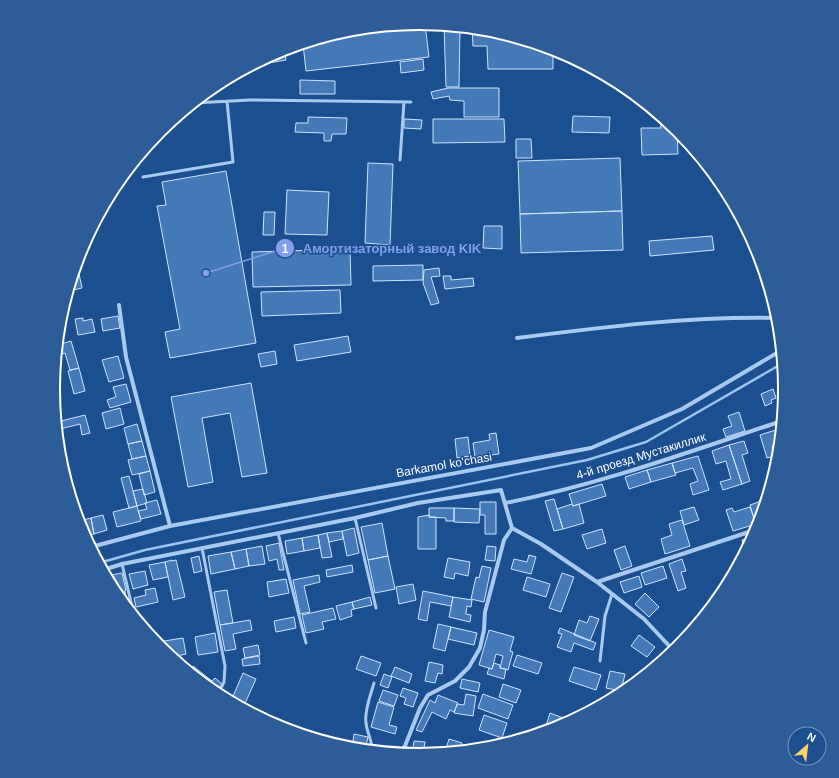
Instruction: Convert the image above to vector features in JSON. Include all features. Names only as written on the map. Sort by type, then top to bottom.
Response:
[{"type":"street","points":[[119,305],[126,357],[170,526]]},
{"type":"street","points":[[517,338],[602,327],[739,318],[772,318]]},
{"type":"street","name":"Barkamol ko'chasi","points":[[97,545],[170,526],[591,448],[682,409],[776,353]]},
{"type":"street","name":"4-й проезд Мустакиллик","points":[[505,503],[549,495],[777,423]]},
{"type":"street","points":[[109,568],[122,564],[355,518],[418,503],[500,490],[512,528],[541,544],[597,582],[644,619],[670,646]]},
{"type":"street","points":[[404,747],[420,708],[428,695],[455,681],[470,667],[480,648],[487,605],[504,540],[512,528]]},
{"type":"street","points":[[597,582],[748,532]]},
{"type":"lane","points":[[203,102],[250,100],[412,102]]},
{"type":"lane","points":[[143,177],[233,162],[227,101]]},
{"type":"lane","points":[[400,160],[404,102]]},
{"type":"lane","points":[[355,518],[376,608]]},
{"type":"lane","points":[[278,533],[306,643]]},
{"type":"lane","points":[[202,548],[225,666],[224,682],[221,688]]},
{"type":"lane","points":[[122,564],[131,602]]},
{"type":"lane","points":[[600,661],[605,616],[612,594]]},
{"type":"lane","points":[[372,745],[366,722],[368,702],[374,683]]},
{"type":"building","points":[[426,30],[429,57],[306,71],[304,49],[327,42],[373,33]]},
{"type":"building","points":[[444,31],[460,32],[459,87],[446,87]]},
{"type":"building","points":[[472,34],[512,42],[553,56],[553,69],[488,69],[487,46],[473,46]]},
{"type":"building","points":[[285,56],[286,60],[270,63]]},
{"type":"building","points":[[423,59],[424,70],[401,73],[400,62]]},
{"type":"building","points":[[300,80],[335,81],[335,94],[300,94]]},
{"type":"building","points":[[448,88],[499,88],[499,117],[464,117],[464,101],[450,100],[449,96],[433,99],[431,92]]},
{"type":"building","points":[[573,116],[610,117],[609,133],[572,132]]},
{"type":"building","points":[[308,117],[347,118],[346,134],[332,134],[331,141],[324,141],[324,133],[295,132],[296,123],[308,123]]},
{"type":"building","points":[[404,119],[422,120],[421,129],[404,128]]},
{"type":"building","points":[[433,119],[504,119],[505,142],[433,143]]},
{"type":"building","points":[[661,123],[677,140],[678,154],[642,155],[641,128],[661,128]]},
{"type":"building","points":[[516,139],[531,139],[532,158],[516,158]]},
{"type":"building","points":[[620,158],[622,211],[520,214],[518,161]]},
{"type":"building","points":[[368,163],[393,164],[390,245],[365,243]]},
{"type":"building","points":[[226,171],[256,343],[170,358],[165,332],[180,329],[157,206],[166,205],[162,182]]},
{"type":"building","points":[[287,190],[329,192],[327,235],[285,234]]},
{"type":"building","points":[[622,211],[623,250],[521,253],[520,214]]},
{"type":"building","points":[[264,212],[275,212],[274,235],[263,235]]},
{"type":"building","points":[[484,226],[502,226],[502,249],[483,248]]},
{"type":"building","points":[[712,236],[714,250],[650,256],[649,241]]},
{"type":"building","points":[[350,249],[351,285],[253,287],[252,252]]},
{"type":"building","points":[[423,265],[423,280],[373,281],[373,266]]},
{"type":"building","points":[[439,268],[440,276],[431,277],[439,303],[431,305],[423,283],[424,270]]},
{"type":"building","points":[[79,276],[82,288],[75,290]]},
{"type":"building","points":[[443,276],[451,276],[451,280],[473,278],[474,286],[445,289]]},
{"type":"building","points":[[340,290],[341,313],[262,316],[261,292]]},
{"type":"building","points":[[118,316],[120,328],[103,331],[101,319]]},
{"type":"building","points":[[83,318],[83,321],[92,319],[95,332],[78,335],[75,319]]},
{"type":"building","points":[[348,336],[351,352],[297,361],[294,345]]},
{"type":"building","points":[[71,341],[79,368],[70,370],[65,353],[63,354],[64,343]]},
{"type":"building","points":[[275,351],[277,364],[261,367],[258,354]]},
{"type":"building","points":[[118,356],[124,378],[109,382],[102,360]]},
{"type":"building","points":[[79,368],[85,391],[74,394],[68,371]]},
{"type":"building","points":[[251,383],[267,473],[242,477],[230,413],[202,418],[213,482],[188,487],[171,397]]},
{"type":"building","points":[[126,384],[131,402],[110,408],[107,400],[116,397],[113,387]]},
{"type":"building","points":[[773,389],[776,398],[771,400],[772,403],[765,406],[761,394]]},
{"type":"building","points":[[120,408],[124,424],[106,429],[102,413]]},
{"type":"building","points":[[739,412],[745,431],[726,437],[723,429],[732,426],[728,416]]},
{"type":"building","points":[[85,415],[90,433],[82,435],[80,424],[63,428],[62,421]]},
{"type":"building","points":[[137,424],[142,441],[128,444],[124,428]]},
{"type":"building","points":[[776,430],[774,446],[772,446],[772,457],[767,458],[760,435]]},
{"type":"building","points":[[496,433],[499,454],[475,457],[473,443],[490,440],[489,434]]},
{"type":"building","points":[[468,437],[470,456],[457,458],[455,439]]},
{"type":"building","points":[[142,441],[146,456],[132,459],[128,444]]},
{"type":"building","points":[[744,441],[748,453],[742,455],[750,481],[742,484],[729,445]]},
{"type":"building","points":[[729,445],[742,484],[723,490],[720,482],[731,479],[726,461],[716,464],[712,451]]},
{"type":"building","points":[[146,456],[150,471],[132,475],[128,460]]},
{"type":"building","points":[[698,456],[709,490],[693,495],[690,484],[698,481],[693,468],[675,473],[672,463]]},
{"type":"building","points":[[672,463],[676,475],[651,482],[647,470]]},
{"type":"building","points":[[647,470],[651,482],[629,489],[625,477]]},
{"type":"building","points":[[150,471],[155,492],[144,495],[139,474]]},
{"type":"building","points":[[129,476],[137,506],[129,508],[121,478]]},
{"type":"building","points":[[602,484],[606,496],[573,506],[569,494]]},
{"type":"building","points":[[143,489],[147,503],[137,506],[133,491]]},
{"type":"building","points":[[554,499],[563,529],[554,531],[545,501]]},
{"type":"building","points":[[157,500],[161,514],[141,519],[138,511],[147,509],[145,503]]},
{"type":"building","points":[[480,502],[496,502],[496,534],[485,534],[485,515],[480,515]]},
{"type":"building","points":[[760,502],[754,518],[750,505]]},
{"type":"building","points":[[572,504],[573,506],[579,504],[584,523],[563,529],[557,509]]},
{"type":"building","points":[[137,506],[141,521],[117,527],[113,512]]},
{"type":"building","points":[[694,507],[699,520],[684,525],[680,511]]},
{"type":"building","points":[[750,507],[754,518],[751,525],[733,531],[726,510],[732,508],[734,512]]},
{"type":"building","points":[[429,508],[454,508],[454,521],[446,521],[446,518],[429,517]]},
{"type":"building","points":[[454,508],[480,509],[479,523],[454,522]]},
{"type":"building","points":[[103,515],[107,530],[94,534],[91,518]]},
{"type":"building","points":[[429,515],[429,517],[436,517],[436,549],[418,549],[418,517]]},
{"type":"building","points":[[91,518],[94,534],[92,534],[86,519]]},
{"type":"building","points":[[682,520],[690,546],[665,554],[661,539],[672,535],[669,524]]},
{"type":"building","points":[[382,523],[388,556],[368,560],[361,527]]},
{"type":"building","points":[[354,528],[359,553],[347,556],[342,531]]},
{"type":"building","points":[[602,529],[606,543],[587,549],[582,535]]},
{"type":"building","points":[[342,531],[343,539],[329,542],[327,533]]},
{"type":"building","points":[[327,533],[332,557],[322,558],[318,535]]},
{"type":"building","points":[[318,535],[320,548],[304,551],[302,538]]},
{"type":"building","points":[[302,538],[304,551],[287,554],[285,541]]},
{"type":"building","points":[[279,543],[284,570],[279,570],[277,559],[269,561],[266,546]]},
{"type":"building","points":[[262,546],[265,564],[249,566],[246,549]]},
{"type":"building","points":[[487,546],[496,547],[495,561],[485,560]]},
{"type":"building","points":[[625,546],[632,566],[621,570],[614,550]]},
{"type":"building","points":[[246,549],[249,566],[235,569],[231,552]]},
{"type":"building","points":[[231,552],[235,569],[211,574],[208,556]]},
{"type":"building","points":[[529,555],[536,557],[531,574],[511,569],[514,559],[527,562]]},
{"type":"building","points":[[199,556],[202,571],[194,573],[191,558]]},
{"type":"building","points":[[388,556],[395,589],[375,593],[368,560]]},
{"type":"building","points":[[448,558],[470,562],[468,576],[455,573],[454,579],[444,577]]},
{"type":"building","points":[[682,559],[686,571],[681,572],[686,588],[678,591],[669,564]]},
{"type":"building","points":[[176,560],[185,597],[173,600],[165,562]]},
{"type":"building","points":[[165,562],[168,577],[153,580],[149,565]]},
{"type":"building","points":[[352,565],[353,572],[327,577],[326,570]]},
{"type":"building","points":[[482,566],[491,568],[484,602],[471,599],[476,577],[479,578]]},
{"type":"building","points":[[663,566],[667,578],[645,585],[641,573]]},
{"type":"building","points":[[145,571],[148,585],[133,589],[129,574]]},
{"type":"building","points":[[122,573],[126,591],[123,592],[113,575]]},
{"type":"building","points":[[562,573],[574,577],[561,612],[549,608]]},
{"type":"building","points":[[319,575],[320,582],[304,586],[310,612],[300,614],[293,580]]},
{"type":"building","points":[[639,576],[642,587],[624,593],[620,582]]},
{"type":"building","points":[[527,577],[550,584],[546,597],[523,590]]},
{"type":"building","points":[[286,579],[289,593],[269,597],[267,582]]},
{"type":"building","points":[[413,584],[416,600],[399,604],[396,587]]},
{"type":"building","points":[[155,588],[158,602],[136,607],[134,598],[146,595],[145,590]]},
{"type":"building","points":[[227,590],[233,623],[220,625],[214,592]]},
{"type":"building","points":[[423,591],[453,597],[451,606],[430,602],[427,621],[418,619]]},
{"type":"building","points":[[645,593],[659,607],[649,617],[635,604]]},
{"type":"building","points":[[370,597],[372,605],[354,609],[352,602]]},
{"type":"building","points":[[453,597],[472,600],[471,607],[467,606],[466,614],[471,615],[470,622],[449,617]]},
{"type":"building","points":[[352,602],[354,609],[351,610],[352,616],[340,620],[336,606]]},
{"type":"building","points":[[333,608],[336,619],[322,622],[324,629],[306,633],[302,615]]},
{"type":"building","points":[[590,616],[599,619],[590,641],[574,635],[579,620],[587,623]]},
{"type":"building","points":[[294,617],[296,628],[276,632],[274,621]]},
{"type":"building","points":[[250,620],[252,630],[233,634],[236,649],[225,651],[220,625]]},
{"type":"building","points":[[438,624],[451,627],[445,651],[433,648]]},
{"type":"building","points":[[451,627],[477,633],[474,645],[448,639]]},
{"type":"building","points":[[560,628],[596,643],[593,650],[574,643],[571,652],[557,647],[562,634],[558,633]]},
{"type":"building","points":[[489,630],[514,637],[510,651],[513,652],[508,670],[500,668],[503,656],[496,654],[492,669],[479,665]]},
{"type":"building","points":[[215,633],[218,652],[198,655],[195,637]]},
{"type":"building","points":[[639,635],[655,647],[647,657],[631,646]]},
{"type":"building","points":[[183,638],[186,654],[179,655],[164,641]]},
{"type":"building","points":[[258,645],[260,655],[245,658],[243,648]]},
{"type":"building","points":[[517,655],[542,663],[538,674],[513,666]]},
{"type":"building","points":[[259,656],[260,664],[243,666],[242,659]]},
{"type":"building","points":[[361,656],[381,663],[376,676],[356,669]]},
{"type":"building","points":[[429,662],[443,665],[442,674],[438,673],[435,683],[425,681]]},
{"type":"building","points":[[494,663],[500,665],[500,668],[506,669],[504,679],[487,674],[489,668],[492,669]]},
{"type":"building","points":[[192,667],[212,681],[215,678],[222,684],[220,687]]},
{"type":"building","points":[[395,667],[412,674],[409,683],[391,676]]},
{"type":"building","points":[[574,667],[601,675],[596,690],[569,681]]},
{"type":"building","points":[[610,671],[625,674],[623,685],[615,690],[606,688]]},
{"type":"building","points":[[243,673],[256,679],[245,703],[233,696]]},
{"type":"building","points":[[384,674],[392,677],[388,688],[380,685]]},
{"type":"building","points":[[462,679],[480,683],[478,692],[460,688]]},
{"type":"building","points":[[503,684],[521,690],[516,703],[499,697]]},
{"type":"building","points":[[403,688],[418,693],[413,707],[404,704],[406,698],[400,696]]},
{"type":"building","points":[[383,690],[398,695],[394,706],[379,701]]},
{"type":"building","points":[[466,694],[476,696],[473,716],[454,713],[457,704],[464,705]]},
{"type":"building","points":[[483,694],[513,705],[508,719],[478,708]]},
{"type":"building","points":[[438,695],[458,703],[454,712],[450,710],[446,719],[432,712],[422,732],[416,730],[430,700],[435,703]]},
{"type":"building","points":[[378,702],[394,707],[389,725],[397,727],[395,734],[371,727]]},
{"type":"building","points":[[550,713],[563,718],[557,721],[546,725]]},
{"type":"building","points":[[484,715],[507,723],[502,738],[479,730]]},
{"type":"building","points":[[354,734],[368,737],[366,744],[353,742]]},
{"type":"building","points":[[449,739],[462,743],[461,745],[447,747]]},
{"type":"building","points":[[414,741],[425,742],[424,748],[413,748]]},
{"type":"waterway","points":[[105,561],[145,550],[587,460],[646,442],[778,366]]},
{"type":"place","name":"Амортизаторный завод KIK","points":[[206,273]]}]
